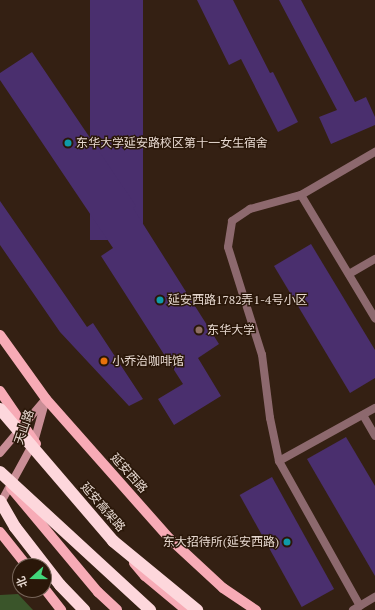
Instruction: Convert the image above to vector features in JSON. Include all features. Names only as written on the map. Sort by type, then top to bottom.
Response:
[{"type":"highway","name":"延安高架路","points":[[0,409],[113,540],[197,610]]},
{"type":"highway","points":[[0,472],[150,610]]},
{"type":"highway","points":[[0,502],[15,527],[60,585],[84,610]]},
{"type":"main road","name":"延安西路","points":[[0,335],[46,399],[170,539],[223,588],[256,610]]},
{"type":"main road","points":[[0,391],[34,442],[145,576],[186,610]]},
{"type":"main road","points":[[0,452],[46,399]]},
{"type":"main road","name":"天山路","points":[[0,502],[34,442],[46,399]]},
{"type":"main road","points":[[0,475],[98,592],[117,610]]},
{"type":"main road","points":[[0,532],[21,558]]},
{"type":"main road","points":[[52,598],[61,610]]},
{"type":"lane","points":[[375,152],[301,195],[250,209],[232,220],[228,247],[262,355],[270,418],[278,461],[356,608],[375,597]]},
{"type":"lane","points":[[301,195],[375,318]]},
{"type":"lane","points":[[349,274],[375,259]]},
{"type":"lane","points":[[278,461],[375,408]]},
{"type":"lane","points":[[363,415],[375,436]]},
{"type":"green space","points":[[12,594],[12,598],[22,598],[33,610],[0,610],[0,595]]},
{"type":"building","points":[[90,0],[143,0],[143,240],[90,240]]},
{"type":"building","points":[[197,0],[233,0],[270,73],[273,72],[298,122],[278,132],[241,59],[229,65]]},
{"type":"building","points":[[279,0],[301,0],[355,102],[366,97],[375,117],[375,125],[331,144],[319,117],[337,110]]},
{"type":"building","points":[[32,52],[136,206],[133,208],[219,344],[198,358],[221,396],[174,425],[158,399],[183,384],[101,256],[113,248],[0,80],[0,73]]},
{"type":"building","points":[[0,201],[87,327],[93,323],[143,399],[129,406],[60,332],[0,245]]},
{"type":"building","points":[[311,244],[375,350],[375,378],[350,393],[274,266]]},
{"type":"building","points":[[346,437],[375,486],[375,576],[307,459]]},
{"type":"building","name":"东大招待所(延安西路)","points":[[272,477],[334,589],[302,607],[240,495]]},
{"type":"place","name":"东华大学延安路校区第十一女生宿舍","points":[[68,143]]},
{"type":"place","name":"延安西路1782弄1-4号小区","points":[[160,300]]},
{"type":"place","name":"东华大学","points":[[199,330]]},
{"type":"place","name":"小乔治咖啡馆","points":[[104,361]]},
{"type":"place","name":"东大招待所(延安西路)","points":[[287,542]]}]
